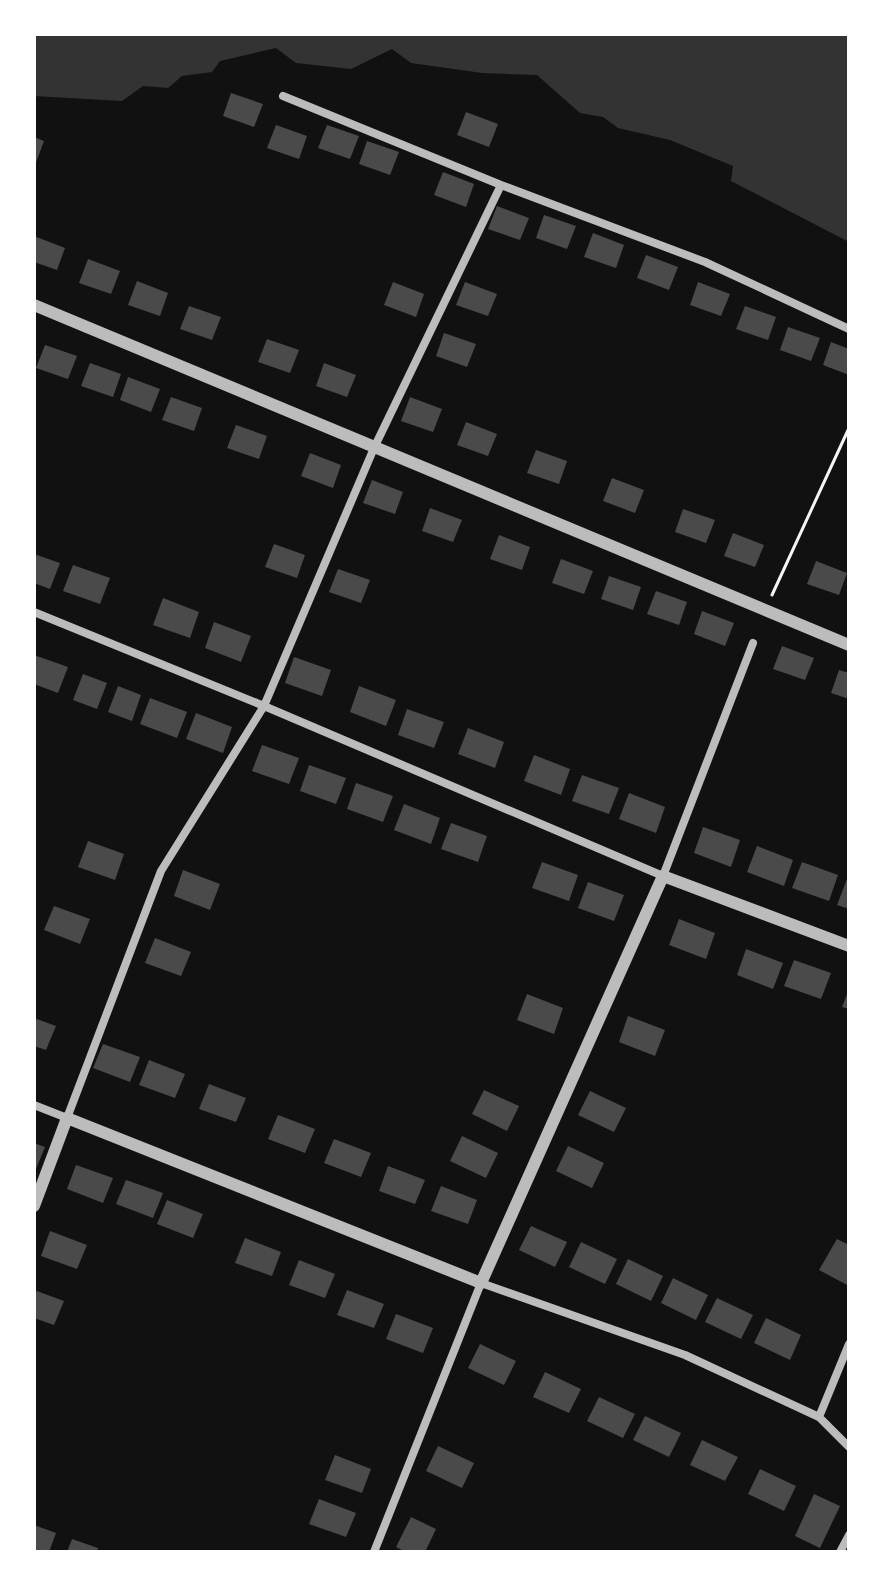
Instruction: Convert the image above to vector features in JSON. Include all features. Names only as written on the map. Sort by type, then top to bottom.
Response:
[{"type":"street","points":[[283,96],[501,185],[705,262],[849,329]]},
{"type":"street","points":[[34,1206],[161,871],[264,706],[374,448],[501,185]]},
{"type":"street","points":[[34,305],[849,645]]},
{"type":"street","points":[[34,612],[663,876],[849,946]]},
{"type":"street","points":[[374,1552],[481,1283],[663,876],[753,643]]},
{"type":"street","points":[[34,1105],[481,1283],[685,1355],[819,1417],[849,1447]]},
{"type":"street","points":[[819,1417],[849,1344]]},
{"type":"street","points":[[840,1552],[849,1535]]},
{"type":"path","points":[[766,610],[849,428]]},
{"type":"shaded area","points":[[34,34],[849,34],[849,242],[731,181],[733,166],[670,140],[618,128],[603,117],[580,113],[537,75],[482,73],[411,63],[392,49],[351,69],[296,63],[276,48],[220,61],[212,72],[182,76],[168,88],[143,86],[122,101],[34,96]]},
{"type":"building","points":[[231,93],[263,104],[254,127],[223,116]]},
{"type":"building","points":[[466,112],[498,124],[489,147],[457,135]]},
{"type":"building","points":[[276,125],[307,136],[299,159],[267,148]]},
{"type":"building","points":[[327,125],[359,136],[350,159],[318,148]]},
{"type":"building","points":[[34,137],[44,141],[34,168]]},
{"type":"building","points":[[367,141],[399,152],[390,175],[359,164]]},
{"type":"building","points":[[443,172],[474,184],[466,207],[434,195]]},
{"type":"building","points":[[497,206],[529,218],[520,240],[488,229]]},
{"type":"building","points":[[544,215],[576,226],[567,249],[536,238]]},
{"type":"building","points":[[593,233],[624,245],[616,268],[584,257]]},
{"type":"building","points":[[34,236],[65,248],[57,270],[34,262]]},
{"type":"building","points":[[646,255],[678,267],[669,290],[637,278]]},
{"type":"building","points":[[88,259],[120,271],[111,294],[79,283]]},
{"type":"building","points":[[137,281],[168,293],[160,316],[128,305]]},
{"type":"building","points":[[393,282],[424,294],[416,317],[384,305]]},
{"type":"building","points":[[465,282],[497,294],[488,316],[456,305]]},
{"type":"building","points":[[698,282],[730,294],[721,316],[690,305]]},
{"type":"building","points":[[189,306],[221,317],[212,340],[180,329]]},
{"type":"building","points":[[745,306],[776,317],[768,340],[736,329]]},
{"type":"building","points":[[788,327],[820,338],[811,361],[780,350]]},
{"type":"building","points":[[444,333],[476,344],[467,367],[436,356]]},
{"type":"building","points":[[267,339],[299,350],[290,373],[258,362]]},
{"type":"building","points":[[831,342],[849,349],[849,375],[823,365]]},
{"type":"building","points":[[45,345],[77,356],[68,379],[36,368]]},
{"type":"building","points":[[90,363],[121,374],[113,397],[81,386]]},
{"type":"building","points":[[324,363],[356,375],[347,397],[316,386]]},
{"type":"building","points":[[128,377],[160,389],[151,412],[120,400]]},
{"type":"building","points":[[171,397],[202,408],[194,431],[162,420]]},
{"type":"building","points":[[410,397],[442,409],[433,432],[401,421]]},
{"type":"building","points":[[466,422],[497,434],[488,456],[457,445]]},
{"type":"building","points":[[236,425],[267,436],[259,459],[227,448]]},
{"type":"building","points":[[536,450],[567,461],[559,484],[527,473]]},
{"type":"building","points":[[310,453],[341,465],[333,488],[301,476]]},
{"type":"building","points":[[612,478],[644,490],[635,513],[603,501]]},
{"type":"building","points":[[372,480],[403,492],[395,514],[363,503]]},
{"type":"building","points":[[430,508],[462,520],[453,542],[422,531]]},
{"type":"building","points":[[683,509],[715,520],[706,543],[675,532]]},
{"type":"building","points":[[733,533],[764,545],[755,567],[724,556]]},
{"type":"building","points":[[499,535],[530,547],[522,570],[490,559]]},
{"type":"building","points":[[274,544],[305,555],[297,578],[265,567]]},
{"type":"building","points":[[34,554],[60,563],[50,589],[34,583]]},
{"type":"building","points":[[561,559],[593,571],[584,594],[552,583]]},
{"type":"building","points":[[816,561],[847,573],[839,595],[807,584]]},
{"type":"building","points":[[73,565],[110,578],[100,604],[63,591]]},
{"type":"building","points":[[338,569],[370,580],[361,603],[329,592]]},
{"type":"building","points":[[609,576],[641,587],[633,610],[601,599]]},
{"type":"building","points":[[656,591],[687,602],[679,625],[647,614]]},
{"type":"building","points":[[163,598],[199,612],[190,638],[153,625]]},
{"type":"building","points":[[702,611],[734,623],[725,646],[694,634]]},
{"type":"building","points":[[214,622],[251,636],[241,662],[205,648]]},
{"type":"building","points":[[782,646],[814,658],[805,680],[773,669]]},
{"type":"building","points":[[34,655],[68,667],[58,693],[34,684]]},
{"type":"building","points":[[294,657],[331,670],[322,696],[285,683]]},
{"type":"building","points":[[839,670],[849,673],[849,699],[831,693]]},
{"type":"building","points":[[83,674],[107,683],[97,709],[73,700]]},
{"type":"building","points":[[118,686],[141,695],[132,721],[108,712]]},
{"type":"building","points":[[359,686],[396,700],[386,726],[350,712]]},
{"type":"building","points":[[150,698],[187,712],[177,738],[140,724]]},
{"type":"building","points":[[407,709],[444,722],[434,748],[398,735]]},
{"type":"building","points":[[196,713],[232,727],[223,753],[186,739]]},
{"type":"building","points":[[468,728],[504,742],[495,768],[458,754]]},
{"type":"building","points":[[262,745],[299,758],[289,784],[252,771]]},
{"type":"building","points":[[534,755],[570,769],[561,795],[524,781]]},
{"type":"building","points":[[309,765],[346,778],[336,804],[300,791]]},
{"type":"building","points":[[582,775],[619,788],[609,814],[572,801]]},
{"type":"building","points":[[356,783],[393,796],[383,822],[347,809]]},
{"type":"building","points":[[629,793],[665,807],[656,833],[619,819]]},
{"type":"building","points":[[404,804],[440,818],[431,844],[394,830]]},
{"type":"building","points":[[451,823],[487,836],[478,862],[441,849]]},
{"type":"building","points":[[703,827],[740,840],[731,867],[694,853]]},
{"type":"building","points":[[88,841],[124,854],[115,880],[78,867]]},
{"type":"building","points":[[757,846],[793,860],[784,886],[747,872]]},
{"type":"building","points":[[542,862],[578,875],[569,901],[532,888]]},
{"type":"building","points":[[802,862],[838,875],[829,901],[792,888]]},
{"type":"building","points":[[183,870],[220,884],[210,910],[174,896]]},
{"type":"building","points":[[849,880],[849,909],[837,905]]},
{"type":"building","points":[[588,882],[624,895],[614,921],[578,908]]},
{"type":"building","points":[[54,906],[90,919],[80,944],[44,930]]},
{"type":"building","points":[[679,919],[715,933],[706,959],[669,945]]},
{"type":"building","points":[[155,938],[191,952],[181,976],[145,963]]},
{"type":"building","points":[[746,949],[783,963],[773,989],[737,975]]},
{"type":"building","points":[[794,960],[831,973],[821,999],[784,986]]},
{"type":"building","points":[[849,989],[849,1009],[842,1007]]},
{"type":"building","points":[[527,994],[563,1008],[554,1034],[517,1020]]},
{"type":"building","points":[[628,1016],[665,1030],[655,1056],[619,1042]]},
{"type":"building","points":[[34,1018],[56,1026],[46,1050],[34,1046]]},
{"type":"building","points":[[103,1044],[140,1057],[130,1082],[93,1068]]},
{"type":"building","points":[[149,1060],[185,1074],[175,1098],[139,1085]]},
{"type":"building","points":[[209,1084],[246,1098],[236,1122],[199,1109]]},
{"type":"building","points":[[484,1090],[519,1106],[507,1131],[472,1114]]},
{"type":"building","points":[[590,1091],[626,1108],[614,1132],[578,1115]]},
{"type":"building","points":[[278,1115],[315,1129],[305,1153],[268,1139]]},
{"type":"building","points":[[462,1136],[498,1153],[486,1178],[450,1161]]},
{"type":"building","points":[[334,1139],[371,1153],[361,1177],[324,1163]]},
{"type":"building","points":[[34,1143],[45,1147],[34,1174]]},
{"type":"building","points":[[568,1146],[604,1163],[592,1188],[556,1171]]},
{"type":"building","points":[[76,1165],[113,1178],[103,1203],[67,1189]]},
{"type":"building","points":[[388,1166],[425,1180],[415,1204],[379,1191]]},
{"type":"building","points":[[126,1180],[163,1193],[153,1218],[116,1204]]},
{"type":"building","points":[[441,1186],[477,1200],[468,1224],[431,1211]]},
{"type":"building","points":[[167,1200],[203,1214],[193,1238],[157,1224]]},
{"type":"building","points":[[531,1226],[567,1242],[555,1267],[519,1250]]},
{"type":"building","points":[[50,1231],[87,1245],[77,1269],[41,1256]]},
{"type":"building","points":[[245,1238],[281,1252],[272,1276],[235,1263]]},
{"type":"building","points":[[837,1239],[849,1245],[849,1286],[819,1270]]},
{"type":"building","points":[[581,1242],[617,1259],[605,1284],[569,1267]]},
{"type":"building","points":[[628,1259],[663,1276],[651,1301],[616,1284]]},
{"type":"building","points":[[299,1260],[335,1274],[325,1298],[289,1285]]},
{"type":"building","points":[[673,1278],[708,1295],[696,1320],[661,1303]]},
{"type":"building","points":[[34,1290],[64,1301],[54,1325],[34,1318]]},
{"type":"building","points":[[347,1290],[384,1304],[374,1328],[337,1315]]},
{"type":"building","points":[[717,1298],[753,1315],[741,1339],[705,1322]]},
{"type":"building","points":[[396,1314],[433,1328],[423,1353],[386,1339]]},
{"type":"building","points":[[766,1318],[801,1335],[790,1360],[754,1343]]},
{"type":"building","points":[[480,1344],[516,1361],[504,1385],[468,1368]]},
{"type":"building","points":[[545,1372],[581,1389],[569,1413],[533,1397]]},
{"type":"building","points":[[599,1397],[635,1414],[623,1438],[587,1421]]},
{"type":"building","points":[[645,1416],[681,1433],[669,1457],[633,1440]]},
{"type":"building","points":[[702,1440],[738,1457],[725,1481],[690,1465]]},
{"type":"building","points":[[438,1446],[474,1463],[462,1488],[426,1471]]},
{"type":"building","points":[[335,1455],[371,1469],[362,1493],[325,1480]]},
{"type":"building","points":[[760,1469],[796,1486],[784,1511],[748,1494]]},
{"type":"building","points":[[814,1494],[840,1506],[820,1548],[795,1536]]},
{"type":"building","points":[[319,1499],[356,1513],[346,1537],[309,1524]]},
{"type":"building","points":[[411,1517],[436,1529],[425,1552],[406,1552],[396,1547]]},
{"type":"building","points":[[34,1525],[56,1533],[49,1552],[34,1552]]},
{"type":"building","points":[[72,1539],[98,1548],[97,1552],[67,1552]]}]
